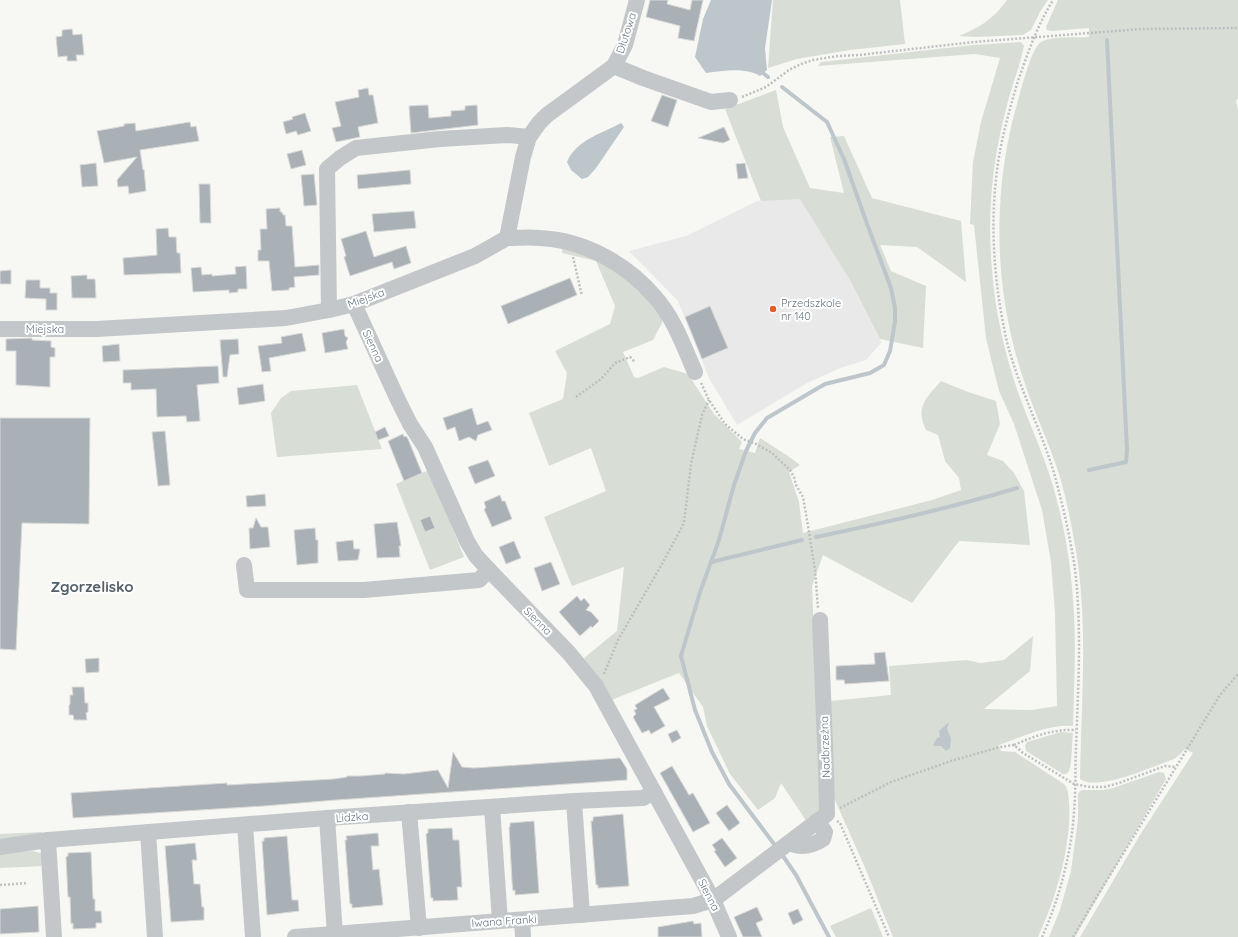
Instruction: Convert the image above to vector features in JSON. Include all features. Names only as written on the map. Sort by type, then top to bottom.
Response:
[{"type":"street","name":"Dłutowa","points":[[614,66],[624,45],[637,0]]},
{"type":"street","points":[[696,372],[671,320],[656,297],[639,280],[593,250],[570,243],[541,238],[507,238],[523,157],[530,137],[547,114],[614,66],[711,102],[730,100]]},
{"type":"street","points":[[329,310],[327,169],[340,158],[356,148],[440,139],[507,135],[530,137]]},
{"type":"street","name":"Miejska","points":[[0,329],[112,328],[286,318],[354,304],[475,256],[507,238]]},
{"type":"street","name":"Sienna","points":[[354,304],[398,400],[410,424],[425,447],[467,541],[476,556],[570,653],[596,686],[713,900],[729,937]]},
{"type":"street","points":[[244,565],[247,590],[364,590],[479,580],[489,570]]},
{"type":"street","name":"Nadbrzeżna","points":[[820,620],[826,769],[822,818]]},
{"type":"street","name":"Lidzka","points":[[0,847],[48,840],[327,818],[574,801],[643,798],[654,792]]},
{"type":"street","points":[[574,801],[582,915]]},
{"type":"street","points":[[492,807],[500,922]]},
{"type":"street","points":[[409,812],[419,928]]},
{"type":"street","points":[[327,818],[335,934]]},
{"type":"street","points":[[713,900],[822,818]]},
{"type":"street","points":[[245,825],[252,937]]},
{"type":"street","points":[[148,832],[155,937]]},
{"type":"street","points":[[48,840],[54,937]]},
{"type":"street","name":"Iwana Franki","points":[[295,937],[694,906],[713,900]]},
{"type":"street","points":[[522,920],[523,937]]},
{"type":"path","points":[[1042,937],[1056,902],[1069,851],[1074,811],[1079,626],[1075,568],[1057,486],[1050,462],[1026,400],[1008,342],[999,299],[994,251],[996,179],[1010,107],[1034,38],[1053,0]]},
{"type":"path","points":[[730,100],[749,95],[766,87],[789,70],[813,60],[838,56],[974,42],[1141,29],[1238,28]]},
{"type":"path","points":[[570,243],[582,296]]},
{"type":"path","points":[[576,398],[601,379],[615,363],[630,357],[635,362]]},
{"type":"path","points":[[696,372],[709,400],[725,424],[743,440],[756,444],[772,453],[790,470],[794,477],[796,485],[803,497],[815,570],[820,620]]},
{"type":"path","points":[[596,686],[604,676],[618,640],[684,523],[691,464],[702,415],[709,400]]},
{"type":"path","points":[[1073,937],[1220,695],[1238,674]]},
{"type":"path","points":[[822,818],[891,782],[951,761],[1000,747],[1014,745],[1027,739],[1062,729],[1076,730]]},
{"type":"path","points":[[1014,745],[1023,753],[1074,784],[1090,787],[1104,787],[1126,781],[1165,766],[1176,768]]},
{"type":"path","points":[[822,818],[840,823],[889,937]]},
{"type":"path","points":[[0,885],[28,883]]},
{"type":"shaded area","points":[[711,0],[772,0],[765,48],[767,70],[760,76],[748,71],[706,73],[695,57],[703,19]]},
{"type":"shaded area","points":[[773,0],[900,0],[905,44],[850,50],[797,59],[768,68]]},
{"type":"shaded area","points":[[1007,0],[1048,0],[1031,30],[1023,35],[974,37],[959,36],[986,22]]},
{"type":"shaded area","points":[[1058,0],[1238,0],[1238,99],[1236,100],[1238,111],[1238,937],[1080,937],[1140,835],[1193,753],[1185,749],[1174,759],[1140,772],[1112,780],[1088,782],[1080,779],[1083,692],[1083,633],[1082,604],[1075,545],[1059,474],[1025,384],[1014,349],[1002,277],[1000,241],[1000,204],[1010,132],[1022,84],[1034,51],[1041,42],[1052,38],[1089,37],[1089,28],[1052,31],[1047,30],[1046,27]]},
{"type":"shaded area","points":[[1021,42],[1024,46],[1009,96],[994,171],[990,210],[993,285],[1001,333],[1009,364],[1019,395],[1049,473],[1061,515],[1072,586],[1075,628],[1075,670],[1073,726],[1045,729],[999,745],[1001,751],[1015,752],[1066,786],[1068,790],[1069,802],[1068,836],[1057,888],[1038,937],[893,937],[866,870],[834,798],[830,701],[891,695],[889,666],[967,660],[980,663],[1004,660],[1033,636],[1030,671],[984,709],[1032,710],[1057,706],[1055,613],[1051,562],[1042,510],[1014,424],[999,391],[986,338],[974,225],[970,224],[973,162],[981,122],[1000,58],[975,54],[818,66],[821,62],[973,45]]},
{"type":"shaded area","points":[[776,90],[783,127],[810,188],[844,193],[830,137],[844,136],[872,198],[961,221],[966,282],[917,247],[880,245],[891,271],[926,286],[923,348],[880,339],[851,282],[800,199],[761,201],[725,109]]},
{"type":"shaded area","points":[[621,123],[624,127],[596,168],[588,177],[582,179],[571,170],[567,162],[576,148],[590,138]]},
{"type":"shaded area","name":"Przedszkole nr 140","points":[[800,198],[851,282],[881,343],[866,360],[843,367],[807,383],[737,425],[709,378],[678,301],[629,251],[686,236],[757,201]]},
{"type":"shaded area","points":[[563,245],[605,260],[652,298],[663,315],[662,323],[653,340],[623,352],[634,377],[638,378],[664,367],[688,374],[714,414],[742,442],[739,449],[755,453],[760,438],[800,465],[789,472],[799,502],[803,533],[932,500],[961,490],[959,478],[945,461],[938,435],[926,430],[922,415],[924,403],[941,381],[996,401],[1000,424],[987,455],[1003,461],[1014,473],[1024,491],[1030,545],[959,541],[912,603],[823,555],[812,586],[822,813],[807,822],[781,783],[775,798],[758,810],[730,774],[707,726],[703,707],[679,673],[609,701],[584,658],[617,631],[624,567],[572,586],[544,517],[606,491],[591,448],[549,466],[529,413],[563,399],[567,373],[555,351],[610,324],[615,306],[596,261],[562,253]]},
{"type":"shaded area","points":[[357,385],[382,449],[277,457],[271,413],[281,398],[291,391]]},
{"type":"shaded area","points":[[429,470],[464,557],[430,570],[396,484]]},
{"type":"shaded area","points":[[949,722],[947,729],[951,738],[950,748],[946,751],[941,746],[933,745],[937,738],[940,737],[939,731]]},
{"type":"shaded area","points":[[1061,732],[1073,733],[1070,768],[1065,774],[1026,751],[1025,745],[1027,742]]},
{"type":"shaded area","points":[[1159,772],[1164,773],[1166,779],[1075,937],[1049,937],[1060,910],[1071,871],[1078,819],[1078,794],[1080,791],[1113,788]]},
{"type":"shaded area","points":[[42,832],[42,835],[0,842],[0,834]]},
{"type":"shaded area","points":[[33,851],[44,854],[44,866],[0,868],[0,853]]},
{"type":"shaded area","points":[[871,908],[883,937],[836,937],[830,926]]},
{"type":"building","points":[[650,0],[668,0],[667,4],[690,10],[692,0],[703,0],[694,41],[678,38],[680,26],[646,17]]},
{"type":"building","points":[[72,29],[73,35],[82,34],[84,55],[76,55],[77,61],[67,61],[67,56],[58,57],[56,37],[62,36],[62,30]]},
{"type":"building","points":[[368,88],[369,95],[373,95],[378,123],[358,127],[360,137],[336,142],[332,128],[341,126],[335,102],[359,97],[358,90]]},
{"type":"building","points":[[662,95],[677,100],[668,127],[651,121]]},
{"type":"building","points":[[428,105],[429,118],[451,116],[451,111],[465,110],[465,106],[477,105],[478,125],[411,133],[409,106]]},
{"type":"building","points":[[305,113],[311,131],[298,135],[296,131],[286,134],[283,122],[293,119],[292,117]]},
{"type":"building","points":[[190,122],[191,127],[196,126],[199,141],[140,150],[143,170],[144,169],[146,191],[129,194],[128,186],[118,187],[117,180],[137,157],[104,163],[97,131],[124,126],[124,124],[135,123],[136,131]]},
{"type":"building","points":[[724,127],[730,140],[723,143],[698,138]]},
{"type":"building","points":[[302,150],[306,165],[291,169],[287,154]]},
{"type":"building","points":[[96,163],[98,186],[82,187],[80,165]]},
{"type":"building","points":[[745,163],[748,178],[738,179],[736,164]]},
{"type":"building","points":[[410,170],[411,184],[358,189],[357,175]]},
{"type":"building","points":[[314,174],[317,205],[304,206],[301,175]]},
{"type":"building","points":[[199,184],[210,184],[211,223],[200,223]]},
{"type":"building","points":[[280,208],[280,212],[285,215],[286,226],[292,226],[295,267],[319,265],[319,275],[294,277],[295,287],[289,288],[289,290],[272,291],[269,261],[258,261],[258,250],[261,250],[260,229],[267,229],[266,209]]},
{"type":"building","points":[[414,211],[416,228],[374,232],[372,214]]},
{"type":"building","points":[[168,228],[169,237],[176,237],[177,253],[180,253],[181,273],[124,275],[123,258],[157,255],[156,229]]},
{"type":"building","points":[[366,231],[374,257],[406,246],[411,263],[394,269],[392,262],[350,276],[344,257],[346,256],[341,239]]},
{"type":"building","points":[[246,266],[247,289],[238,289],[238,292],[229,293],[229,290],[193,292],[191,268],[201,267],[202,275],[212,274],[212,276],[236,274],[235,267]]},
{"type":"building","points":[[11,270],[11,284],[0,284],[0,271]]},
{"type":"building","points":[[87,275],[87,279],[95,279],[96,298],[72,298],[71,276]]},
{"type":"building","points":[[570,278],[577,295],[508,324],[501,306]]},
{"type":"building","points":[[26,280],[40,280],[40,288],[50,288],[50,293],[57,293],[57,310],[46,310],[46,299],[25,298]]},
{"type":"building","points":[[710,306],[728,348],[702,359],[685,317]]},
{"type":"building","points":[[344,329],[345,336],[348,338],[346,342],[348,349],[325,353],[322,333]]},
{"type":"building","points":[[302,333],[306,351],[269,358],[271,371],[262,372],[258,346],[282,343],[281,337]]},
{"type":"building","points":[[32,338],[32,340],[51,341],[51,347],[55,348],[55,357],[50,357],[50,387],[16,385],[16,351],[6,351],[6,339]]},
{"type":"building","points":[[238,339],[239,354],[230,355],[227,377],[223,377],[220,340]]},
{"type":"building","points":[[119,344],[120,361],[103,362],[102,346]]},
{"type":"building","points":[[218,366],[219,383],[197,385],[200,421],[187,422],[186,416],[157,417],[156,389],[131,390],[131,383],[123,383],[123,370]]},
{"type":"building","points":[[263,384],[265,401],[239,405],[237,388]]},
{"type":"building","points":[[472,408],[477,425],[488,421],[492,430],[478,435],[476,441],[469,437],[459,441],[455,427],[447,430],[443,418]]},
{"type":"building","points":[[0,418],[90,418],[89,524],[22,523],[16,650],[0,649]]},
{"type":"building","points":[[385,427],[389,436],[378,440],[375,432]]},
{"type":"building","points":[[165,431],[170,485],[158,486],[152,432]]},
{"type":"building","points":[[403,434],[404,437],[406,436],[408,439],[422,473],[404,481],[388,441]]},
{"type":"building","points":[[488,460],[495,476],[475,484],[468,467]]},
{"type":"building","points":[[265,494],[266,506],[247,507],[246,496]]},
{"type":"building","points":[[500,495],[502,501],[505,501],[512,519],[492,527],[484,509],[486,508],[484,502]]},
{"type":"building","points":[[430,516],[435,528],[425,532],[420,520]]},
{"type":"building","points":[[256,518],[261,527],[268,527],[270,547],[250,549],[249,528],[253,528]]},
{"type":"building","points":[[397,522],[401,546],[399,546],[400,557],[377,558],[374,524]]},
{"type":"building","points":[[315,528],[316,540],[318,540],[318,563],[297,565],[294,530]]},
{"type":"building","points":[[353,540],[354,549],[360,549],[358,560],[338,561],[336,542]]},
{"type":"building","points":[[514,541],[521,558],[506,564],[499,547]]},
{"type":"building","points":[[551,562],[560,584],[542,591],[534,568]]},
{"type":"building","points":[[577,596],[581,601],[584,598],[590,605],[586,610],[591,612],[599,621],[580,636],[559,612]]},
{"type":"building","points":[[885,652],[889,681],[845,684],[844,680],[836,680],[836,666],[875,664],[874,653]]},
{"type":"building","points":[[99,658],[99,672],[86,673],[85,659]]},
{"type":"building","points":[[72,687],[84,687],[85,703],[88,703],[88,712],[86,713],[87,720],[74,720],[73,715],[69,715],[70,695],[73,695]]},
{"type":"building","points":[[663,688],[670,699],[654,707],[665,726],[651,734],[649,730],[642,733],[633,717],[636,714],[634,710],[637,709],[635,705]]},
{"type":"building","points":[[677,730],[681,738],[672,743],[668,734]]},
{"type":"building","points":[[453,752],[462,767],[474,768],[620,758],[627,769],[627,780],[73,818],[71,793],[227,783],[227,785],[334,779],[347,776],[385,773],[404,774],[438,770],[448,788]]},
{"type":"building","points":[[672,766],[689,795],[693,793],[710,823],[693,832],[660,773]]},
{"type":"building","points":[[727,805],[740,823],[729,831],[716,813]]},
{"type":"building","points":[[623,814],[629,886],[598,888],[598,885],[596,885],[591,821],[593,821],[593,817]]},
{"type":"building","points":[[534,821],[539,893],[515,895],[512,881],[510,823]]},
{"type":"building","points":[[452,828],[453,840],[459,840],[462,887],[457,887],[458,900],[433,901],[433,898],[431,898],[426,834],[428,833],[428,829]]},
{"type":"building","points":[[378,833],[379,846],[371,846],[373,870],[379,869],[383,905],[352,908],[352,904],[350,904],[345,840],[347,840],[346,836]]},
{"type":"building","points":[[287,836],[292,900],[298,900],[299,911],[267,915],[262,841],[264,841],[264,838]]},
{"type":"building","points":[[722,838],[737,858],[725,867],[714,851],[716,850],[712,845]]},
{"type":"building","points":[[195,843],[197,860],[192,860],[194,884],[200,884],[202,907],[204,907],[204,920],[171,922],[165,846]]},
{"type":"building","points":[[91,852],[93,899],[95,899],[95,911],[101,911],[102,923],[96,923],[96,928],[73,929],[73,923],[71,924],[70,897],[68,897],[66,857],[68,856],[68,853]]},
{"type":"building","points":[[38,906],[39,932],[0,934],[0,909]]},
{"type":"building","points":[[757,907],[763,920],[756,923],[762,937],[743,937],[734,917]]},
{"type":"building","points":[[798,909],[803,920],[793,925],[788,913]]},
{"type":"building","points":[[693,921],[694,924],[701,923],[702,937],[658,937],[658,927]]},
{"type":"waterway","points":[[1089,470],[1126,462],[1127,450],[1107,40]]},
{"type":"waterway","points":[[760,69],[768,77]]},
{"type":"waterway","points":[[777,848],[729,784],[712,752],[695,710],[681,656],[700,592],[719,540],[734,485],[746,451],[755,433],[767,418],[825,384],[870,373],[884,365],[890,351],[895,322],[895,308],[891,288],[844,159],[827,122],[782,87]]},
{"type":"waterway","points":[[816,537],[917,515],[1017,488]]},
{"type":"waterway","points":[[711,562],[802,540]]},
{"type":"waterway","points":[[781,853],[796,875],[829,937]]},
{"type":"place","name":"Przedszkole nr 140","points":[[773,309]]},
{"type":"district","name":"Zgorzelisko","points":[[92,586]]}]
